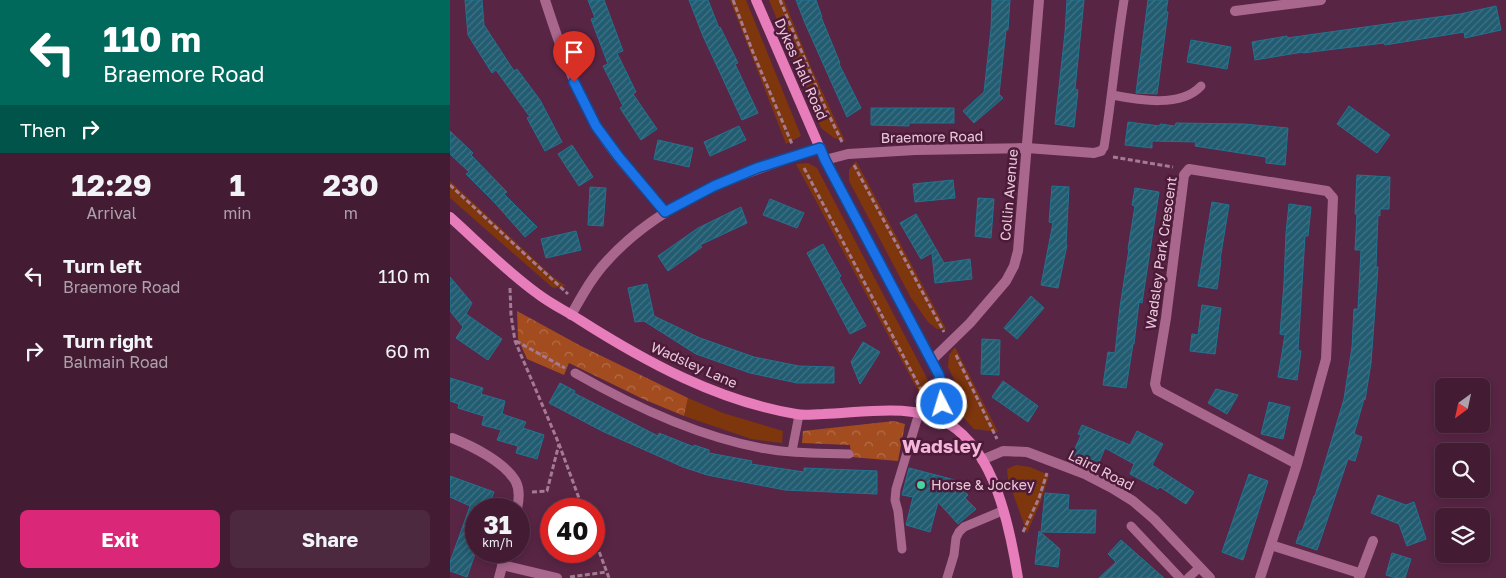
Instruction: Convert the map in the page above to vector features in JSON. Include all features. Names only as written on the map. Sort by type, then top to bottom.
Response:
[{"type":"street","points":[[545,0],[564,57],[579,94],[596,126],[618,156],[665,212]]},
{"type":"street","name":"Dykes Hall Road","points":[[756,0],[825,160],[939,375],[942,389],[942,404],[935,417]]},
{"type":"street","name":"Collin Avenue","points":[[932,360],[970,324],[1006,280],[1014,266],[1018,252],[1039,0]]},
{"type":"street","points":[[1235,11],[1321,0]]},
{"type":"street","points":[[571,315],[586,288],[607,261],[633,236],[665,212],[714,186],[820,148]]},
{"type":"street","name":"Braemore Road","points":[[825,160],[848,154],[915,150],[1027,148],[1101,152]]},
{"type":"street","name":"Wadsley Park Crescent","points":[[1260,578],[1297,464],[1326,359],[1332,198],[1327,191],[1189,169],[1184,175],[1166,318],[1155,384],[1157,390],[1297,464]]},
{"type":"street","name":"Wadsley Lane","points":[[450,217],[510,273],[539,295],[612,340],[704,388],[769,409],[800,415],[876,410],[919,413],[935,417],[960,432],[982,460],[994,484],[1014,556],[1018,578]]},
{"type":"street","points":[[452,438],[468,444],[488,456],[510,474],[516,483],[518,498]]},
{"type":"street","name":"Laird Road","points":[[982,460],[1002,451],[1027,452],[1085,474],[1112,488],[1154,519],[1210,578]]},
{"type":"street","points":[[1271,545],[1359,576],[1373,541]]},
{"type":"street","points":[[499,578],[502,565],[557,578]]},
{"type":"lane","points":[[1101,152],[1104,148],[1124,0]]},
{"type":"lane","points":[[1112,95],[1142,101],[1182,98],[1195,93],[1201,86]]},
{"type":"lane","points":[[575,373],[601,388],[687,426],[761,448],[792,452],[849,454]]},
{"type":"lane","points":[[902,549],[895,500],[896,490],[919,413]]},
{"type":"lane","points":[[792,452],[800,415]]},
{"type":"lane","points":[[947,578],[959,532],[964,527],[1002,511]]},
{"type":"lane","points":[[1131,526],[1180,578]]},
{"type":"lane","points":[[1188,578],[1200,567]]},
{"type":"path","points":[[733,0],[754,55],[797,155],[935,417]]},
{"type":"path","points":[[780,0],[824,105],[848,154],[950,342],[1002,451]]},
{"type":"path","points":[[1101,152],[1110,157],[1189,169]]},
{"type":"path","points":[[450,185],[578,303]]},
{"type":"path","points":[[510,273],[511,315],[515,341],[559,444],[579,498]]},
{"type":"path","points":[[515,341],[575,373]]},
{"type":"path","points":[[547,491],[559,444]]},
{"type":"path","points":[[1014,556],[1040,498],[1051,461]]},
{"type":"path","points":[[603,563],[608,578]]},
{"type":"path","points":[[562,578],[606,572]]},
{"type":"shaded area","points":[[730,0],[746,0],[801,136],[786,144]]},
{"type":"shaded area","points":[[769,0],[784,0],[809,63],[845,141],[834,138],[821,128]]},
{"type":"shaded area","points":[[856,161],[946,329],[937,329],[928,322],[911,298],[849,181],[849,170]]},
{"type":"shaded area","points":[[808,163],[817,168],[929,382],[931,392],[923,400],[796,164]]},
{"type":"shaded area","points":[[450,181],[553,277],[566,286],[553,288],[450,198]]},
{"type":"shaded area","points":[[955,347],[998,432],[974,429],[962,416],[954,379],[948,367],[949,355]]},
{"type":"shaded area","points":[[688,398],[723,413],[783,431],[782,443],[751,439],[684,416]]},
{"type":"shaded area","points":[[1016,465],[1030,467],[1049,475],[1041,501],[1027,533],[1008,479],[1007,469]]},
{"type":"green space","points":[[517,311],[581,346],[688,398],[684,416],[643,399],[569,363],[564,375],[527,359],[518,339]]},
{"type":"green space","points":[[894,421],[905,424],[898,461],[851,457],[850,445],[802,443],[803,431]]},
{"type":"building","points":[[465,0],[482,0],[484,25],[514,71],[517,69],[540,100],[562,142],[545,151],[527,118],[530,117],[496,70],[492,73],[468,35]]},
{"type":"building","points":[[588,0],[604,0],[623,51],[617,53],[636,92],[633,94],[657,129],[641,140],[620,108],[623,106],[603,66],[608,64],[591,19],[595,18]]},
{"type":"building","points":[[689,0],[708,0],[719,28],[738,63],[735,64],[758,113],[742,120],[703,36]]},
{"type":"building","points":[[796,0],[816,0],[839,64],[861,108],[847,117],[805,23]]},
{"type":"building","points":[[992,0],[1010,0],[1008,30],[1006,30],[999,94],[1003,98],[974,123],[963,111],[984,92],[991,29]]},
{"type":"building","points":[[1067,0],[1084,0],[1075,89],[1078,90],[1074,127],[1055,124]]},
{"type":"building","points":[[1148,0],[1168,0],[1157,94],[1136,93]]},
{"type":"building","points":[[1496,6],[1501,30],[1465,38],[1464,32],[1385,45],[1384,43],[1303,52],[1255,60],[1252,42],[1460,14]]},
{"type":"building","points":[[1191,40],[1231,47],[1227,69],[1187,62]]},
{"type":"building","points":[[1349,106],[1390,135],[1377,153],[1337,124]]},
{"type":"building","points":[[871,108],[954,108],[954,123],[909,123],[909,126],[871,125]]},
{"type":"building","points":[[1128,122],[1160,126],[1160,124],[1175,126],[1176,123],[1244,124],[1288,128],[1285,165],[1266,163],[1266,157],[1195,146],[1196,142],[1152,141],[1152,148],[1125,145]]},
{"type":"building","points":[[739,126],[746,140],[710,156],[704,142]]},
{"type":"building","points":[[450,131],[473,153],[471,155],[507,192],[504,194],[537,227],[525,237],[466,174],[469,172],[450,154]]},
{"type":"building","points":[[658,140],[693,148],[689,167],[654,159]]},
{"type":"building","points":[[572,145],[593,177],[579,186],[558,154]]},
{"type":"building","points":[[1357,175],[1390,177],[1389,209],[1380,209],[1380,216],[1378,215],[1376,267],[1378,267],[1371,363],[1365,400],[1354,434],[1362,437],[1355,461],[1348,459],[1317,550],[1296,543],[1315,496],[1344,399],[1352,347],[1354,309],[1358,309],[1361,250],[1355,250]]},
{"type":"building","points":[[953,180],[955,198],[915,202],[913,184]]},
{"type":"building","points":[[1052,186],[1069,187],[1067,245],[1058,288],[1041,285],[1053,223],[1049,222]]},
{"type":"building","points":[[590,187],[606,188],[603,226],[588,225]]},
{"type":"building","points":[[1135,188],[1159,192],[1142,303],[1139,302],[1126,388],[1103,385],[1108,352],[1115,353],[1135,206],[1132,205]]},
{"type":"building","points":[[978,198],[994,199],[991,238],[975,236]]},
{"type":"building","points":[[770,199],[804,213],[797,228],[763,215]]},
{"type":"building","points":[[1212,202],[1229,205],[1217,289],[1198,286]]},
{"type":"building","points":[[1289,204],[1311,207],[1308,236],[1305,236],[1298,350],[1301,351],[1297,380],[1278,377],[1285,335],[1280,334]]},
{"type":"building","points":[[741,207],[747,223],[700,245],[702,247],[668,271],[658,256],[698,228]]},
{"type":"building","points":[[916,214],[944,263],[970,259],[972,279],[935,283],[932,253],[921,259],[900,223]]},
{"type":"building","points":[[576,231],[581,250],[546,258],[541,239]]},
{"type":"building","points":[[823,244],[841,276],[839,278],[866,326],[850,334],[807,253]]},
{"type":"building","points":[[450,277],[472,303],[466,314],[502,339],[488,360],[456,338],[463,327],[450,311]]},
{"type":"building","points":[[647,284],[654,316],[700,338],[754,357],[799,366],[834,367],[834,383],[797,383],[750,373],[696,354],[644,321],[635,322],[628,288]]},
{"type":"building","points":[[1031,296],[1044,308],[1017,339],[1004,328]]},
{"type":"building","points":[[1202,305],[1221,308],[1215,354],[1190,351],[1192,334],[1198,335]]},
{"type":"building","points":[[982,339],[1000,340],[999,375],[981,374]]},
{"type":"building","points":[[863,342],[880,352],[860,384],[851,362]]},
{"type":"building","points":[[450,378],[483,388],[481,394],[505,401],[502,414],[526,422],[523,428],[544,435],[537,459],[516,453],[518,446],[497,440],[501,430],[482,425],[484,416],[458,408],[459,404],[450,401]]},
{"type":"building","points":[[1003,381],[1038,406],[1028,422],[992,397]]},
{"type":"building","points":[[560,383],[575,391],[574,393],[658,436],[659,433],[694,447],[694,445],[709,450],[709,453],[752,461],[751,464],[804,472],[804,468],[877,471],[877,494],[785,490],[707,475],[683,467],[602,431],[549,403]]},
{"type":"building","points":[[1216,389],[1238,395],[1227,414],[1208,403]]},
{"type":"building","points":[[1269,402],[1290,407],[1283,439],[1261,434]]},
{"type":"building","points":[[1082,425],[1130,445],[1137,431],[1163,444],[1152,465],[1194,492],[1186,504],[1160,487],[1158,489],[1130,474],[1134,464],[1105,448],[1098,465],[1072,455],[1081,435],[1078,434]]},
{"type":"building","points":[[909,468],[955,480],[968,495],[965,498],[976,509],[958,524],[938,502],[930,532],[906,525],[913,497],[902,495]]},
{"type":"building","points":[[1249,474],[1268,481],[1243,560],[1222,552]]},
{"type":"building","points":[[450,476],[494,492],[492,498],[465,498],[465,504],[450,497]]},
{"type":"building","points":[[1045,493],[1069,495],[1068,510],[1096,510],[1095,533],[1041,532]]},
{"type":"building","points":[[1378,495],[1406,505],[1414,502],[1426,539],[1407,546],[1399,524],[1371,513]]},
{"type":"building","points":[[465,520],[465,563],[472,563],[467,577],[450,571],[450,562]]},
{"type":"building","points":[[1039,531],[1060,549],[1058,567],[1035,564]]},
{"type":"building","points":[[1121,540],[1164,578],[1099,578],[1116,562],[1108,554]]},
{"type":"building","points":[[1392,553],[1411,559],[1405,578],[1386,575]]},
{"type":"place","name":"Horse & Jockey","points":[[921,485]]},
{"type":"district","name":"Wadsley","points":[[942,446]]},
{"type":"route","points":[[574,82],[596,126],[618,156],[665,212],[714,186],[757,168],[820,148],[939,375],[942,389],[942,404]]}]
